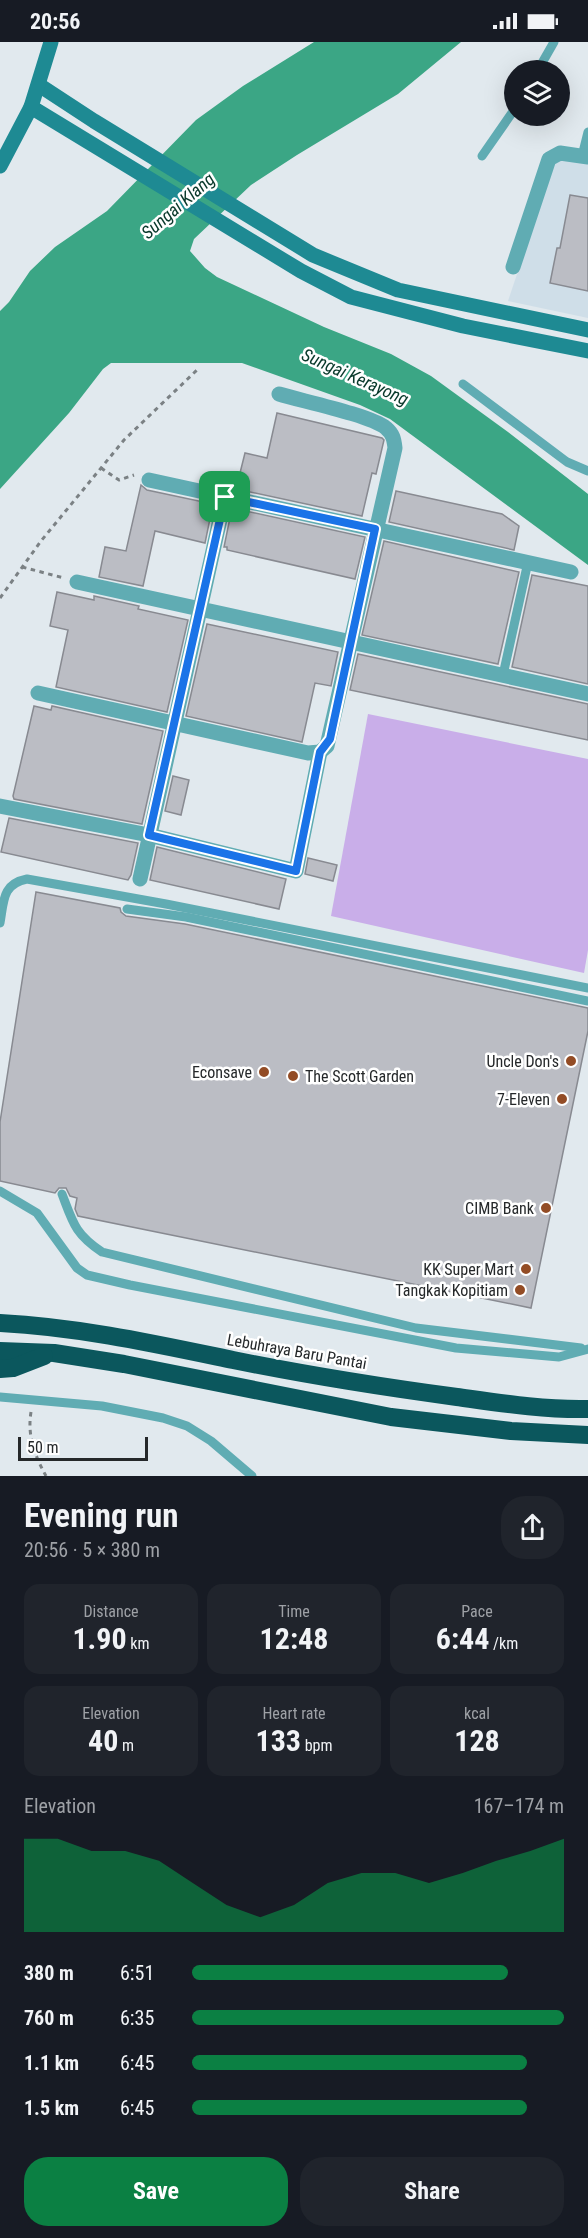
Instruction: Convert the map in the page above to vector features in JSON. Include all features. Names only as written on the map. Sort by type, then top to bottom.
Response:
[{"type":"highway","name":"Lebuhraya Baru Pantai","points":[[0,1323],[88,1331],[303,1374],[398,1389],[509,1404],[583,1409]]},
{"type":"highway","points":[[0,1351],[54,1353],[124,1364],[391,1417],[511,1431],[579,1435]]},
{"type":"highway","points":[[0,1370],[13,1368],[54,1353]]},
{"type":"street","points":[[0,166],[31,107],[51,42]]},
{"type":"street","points":[[39,85],[313,255],[398,290],[588,330]]},
{"type":"street","points":[[31,107],[301,271],[351,297],[453,323],[588,351]]},
{"type":"street","points":[[513,267],[549,159],[560,153],[585,156]]},
{"type":"street","points":[[0,806],[149,835],[296,871],[320,752],[330,739],[375,529],[395,448],[394,437],[384,427],[364,418],[279,394]]},
{"type":"street","points":[[149,480],[571,572]]},
{"type":"street","points":[[140,879],[225,497]]},
{"type":"street","points":[[77,582],[588,694]]},
{"type":"street","points":[[38,693],[308,753],[320,752]]},
{"type":"lane","points":[[544,60],[554,42]]},
{"type":"lane","points":[[482,156],[504,124]]},
{"type":"lane","points":[[585,156],[588,132]]},
{"type":"lane","points":[[464,384],[567,462],[588,471]]},
{"type":"lane","points":[[503,675],[528,562]]},
{"type":"lane","points":[[0,923],[9,886],[14,882],[27,879],[166,904],[588,988]]},
{"type":"lane","points":[[127,909],[186,916],[588,1001]]},
{"type":"lane","points":[[0,1191],[37,1213],[76,1268],[87,1275],[456,1348],[560,1357],[588,1349]]},
{"type":"lane","points":[[62,1194],[75,1227],[85,1240],[102,1251],[416,1328],[588,1349]]},
{"type":"lane","points":[[0,1397],[102,1407],[163,1418],[188,1426],[211,1441],[252,1476]]},
{"type":"path","points":[[0,598],[22,567],[124,440],[198,369]]},
{"type":"path","points":[[101,468],[119,480],[139,474],[149,480]]},
{"type":"path","points":[[22,567],[77,582]]},
{"type":"path","points":[[34,1399],[29,1427],[32,1445],[46,1476]]},
{"type":"shaded area","points":[[562,158],[588,164],[588,318],[508,301],[554,164]]},
{"type":"shaded area","points":[[368,714],[588,759],[588,950],[584,973],[331,916]]},
{"type":"water","points":[[314,42],[461,42],[398,94],[251,185],[194,239],[190,251],[205,268],[217,277],[324,327],[391,354],[431,376],[588,494],[588,565],[390,419],[360,405],[242,363],[111,363],[103,369],[69,413],[0,489],[0,311],[30,271],[55,247],[107,211],[196,120],[243,86]]},
{"type":"building","points":[[570,195],[588,198],[588,291],[550,283],[557,248],[560,248]]},
{"type":"building","points":[[277,413],[384,440],[376,474],[372,473],[362,516],[236,489],[245,453],[267,458]]},
{"type":"building","points":[[141,485],[147,490],[213,504],[205,543],[155,531],[143,586],[99,577],[105,547],[126,551]]},
{"type":"building","points":[[396,491],[502,514],[519,526],[514,550],[389,522]]},
{"type":"building","points":[[232,508],[365,537],[355,579],[227,550],[227,547],[224,547]]},
{"type":"building","points":[[384,541],[519,572],[498,664],[362,635]]},
{"type":"building","points":[[532,575],[588,586],[588,684],[512,667]]},
{"type":"building","points":[[57,592],[94,600],[94,596],[188,620],[167,712],[56,687],[68,630],[50,626]]},
{"type":"building","points":[[207,624],[338,652],[331,686],[315,683],[302,742],[186,716]]},
{"type":"building","points":[[358,654],[588,704],[588,740],[350,690]]},
{"type":"building","points":[[34,706],[51,710],[52,706],[163,731],[142,824],[14,799]]},
{"type":"building","points":[[173,776],[189,780],[181,815],[165,811]]},
{"type":"building","points":[[9,818],[138,843],[131,875],[128,880],[1,852]]},
{"type":"building","points":[[157,847],[286,879],[279,909],[150,880]]},
{"type":"building","points":[[308,858],[337,865],[333,881],[305,874]]},
{"type":"building","name":"The Scott Garden","points":[[36,892],[120,908],[126,916],[185,924],[588,1008],[588,1031],[531,1308],[78,1216],[75,1209],[77,1198],[70,1196],[66,1188],[59,1188],[55,1193],[0,1181],[0,1122]]},
{"type":"place","name":"Uncle Don's","points":[[571,1061]]},
{"type":"place","name":"Econsave","points":[[264,1072]]},
{"type":"place","name":"The Scott Garden","points":[[293,1076]]},
{"type":"place","name":"7-Eleven","points":[[562,1099]]},
{"type":"place","name":"CIMB Bank","points":[[546,1208]]},
{"type":"place","name":"KK Super Mart","points":[[526,1269]]},
{"type":"place","name":"Tangkak Kopitiam","points":[[520,1290]]},
{"type":"route","points":[[225,497],[375,529],[330,739],[327,746],[320,752],[296,871],[149,835],[225,497]]},
{"type":"water label","name":"Sungai Klang","points":[[178,206]]},
{"type":"water label","name":"Sungai Kerayong","points":[[355,377]]}]
